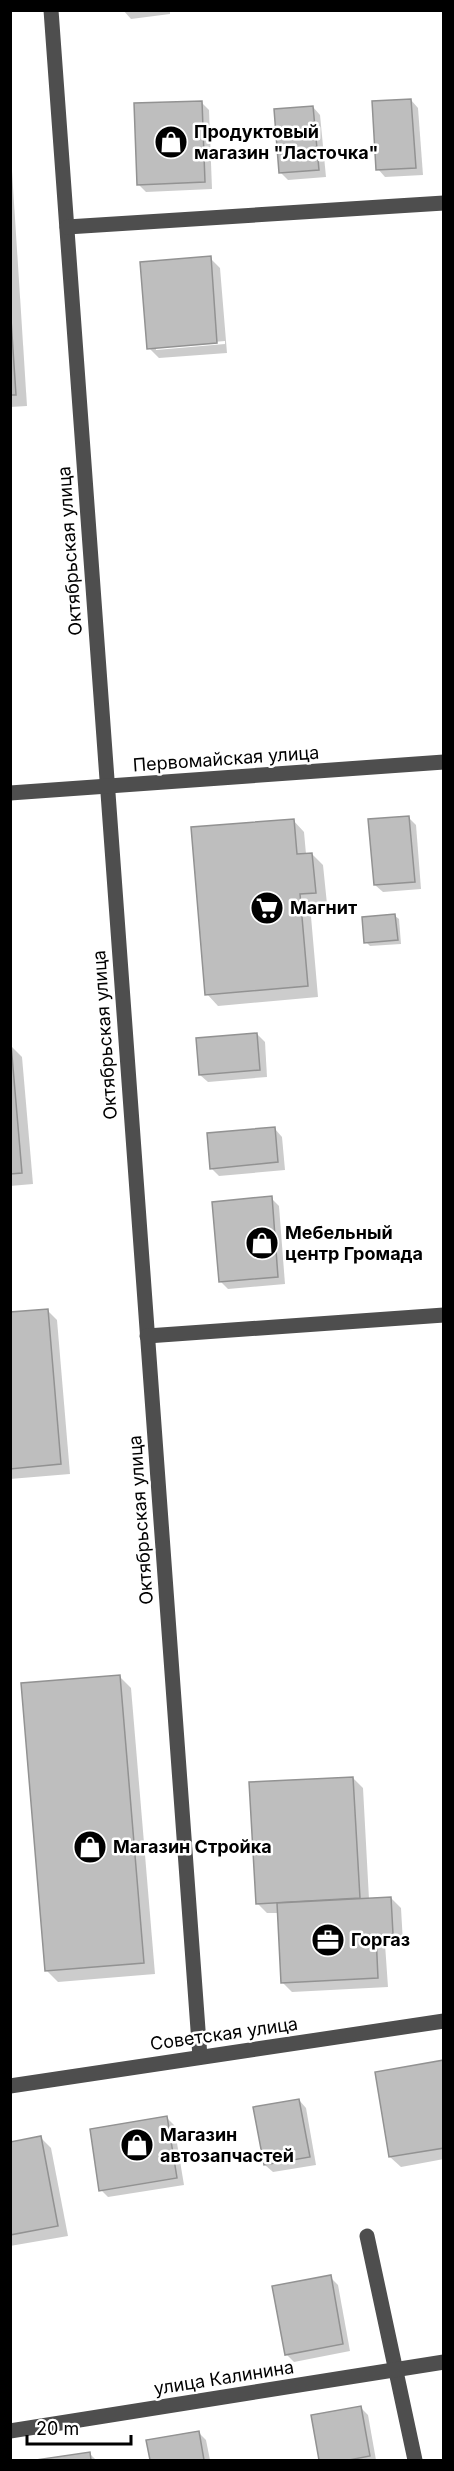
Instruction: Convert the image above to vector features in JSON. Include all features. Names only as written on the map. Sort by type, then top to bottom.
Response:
[{"type":"street","name":"Октябрьская улица","points":[[51,10],[200,2057]]},
{"type":"street","points":[[67,227],[444,203]]},
{"type":"street","name":"Первомайская улица","points":[[10,793],[444,762]]},
{"type":"street","points":[[147,1336],[444,1315]]},
{"type":"street","name":"Советская улица","points":[[10,2086],[444,2021]]},
{"type":"street","points":[[367,2236],[415,2460]]},
{"type":"street","name":"улица Калинина","points":[[10,2431],[444,2362]]},
{"type":"building","points":[[411,99],[416,168],[376,170],[372,101]]},
{"type":"building","points":[[202,101],[205,182],[137,185],[134,103]]},
{"type":"building","points":[[313,106],[319,170],[279,173],[274,109]]},
{"type":"building","points":[[211,256],[217,343],[147,349],[140,262]]},
{"type":"building","points":[[10,304],[16,395],[10,395]]},
{"type":"building","points":[[409,816],[415,882],[374,885],[368,819]]},
{"type":"building","points":[[294,819],[297,854],[312,853],[316,893],[300,894],[308,986],[205,995],[191,827]]},
{"type":"building","points":[[395,914],[398,940],[364,943],[362,917]]},
{"type":"building","points":[[257,1033],[260,1070],[199,1075],[196,1038]]},
{"type":"building","points":[[10,1044],[22,1173],[10,1174]]},
{"type":"building","points":[[275,1127],[278,1162],[210,1169],[207,1133]]},
{"type":"building","points":[[272,1196],[278,1277],[219,1282],[212,1202]]},
{"type":"building","points":[[48,1309],[61,1464],[10,1469],[10,1312]]},
{"type":"building","points":[[120,1675],[144,1963],[45,1971],[21,1683]]},
{"type":"building","points":[[353,1777],[360,1898],[256,1904],[249,1782]]},
{"type":"building","points":[[391,1897],[393,1934],[376,1935],[378,1978],[281,1983],[277,1903]]},
{"type":"building","points":[[444,2060],[444,2148],[389,2157],[375,2072]]},
{"type":"building","points":[[299,2099],[310,2157],[264,2165],[253,2107]]},
{"type":"building","points":[[167,2116],[177,2178],[99,2191],[90,2129]]},
{"type":"building","points":[[41,2136],[58,2226],[10,2235],[10,2142]]},
{"type":"building","points":[[331,2275],[343,2344],[285,2355],[272,2286]]},
{"type":"building","points":[[361,2406],[370,2456],[349,2460],[319,2460],[311,2415]]},
{"type":"building","points":[[199,2431],[204,2460],[150,2460],[146,2440]]},
{"type":"building","points":[[90,2452],[91,2460],[36,2460]]},
{"type":"place","name":"Продуктовый магазин \"Ласточка\"","points":[[171,142]]},
{"type":"place","name":"Магнит","points":[[267,908]]},
{"type":"place","name":"Мебельный центр Громада","points":[[262,1243]]},
{"type":"place","name":"Магазин Стройка","points":[[90,1847]]},
{"type":"place","name":"Горгаз","points":[[328,1940]]},
{"type":"place","name":"Магазин автозапчастей","points":[[137,2145]]}]
